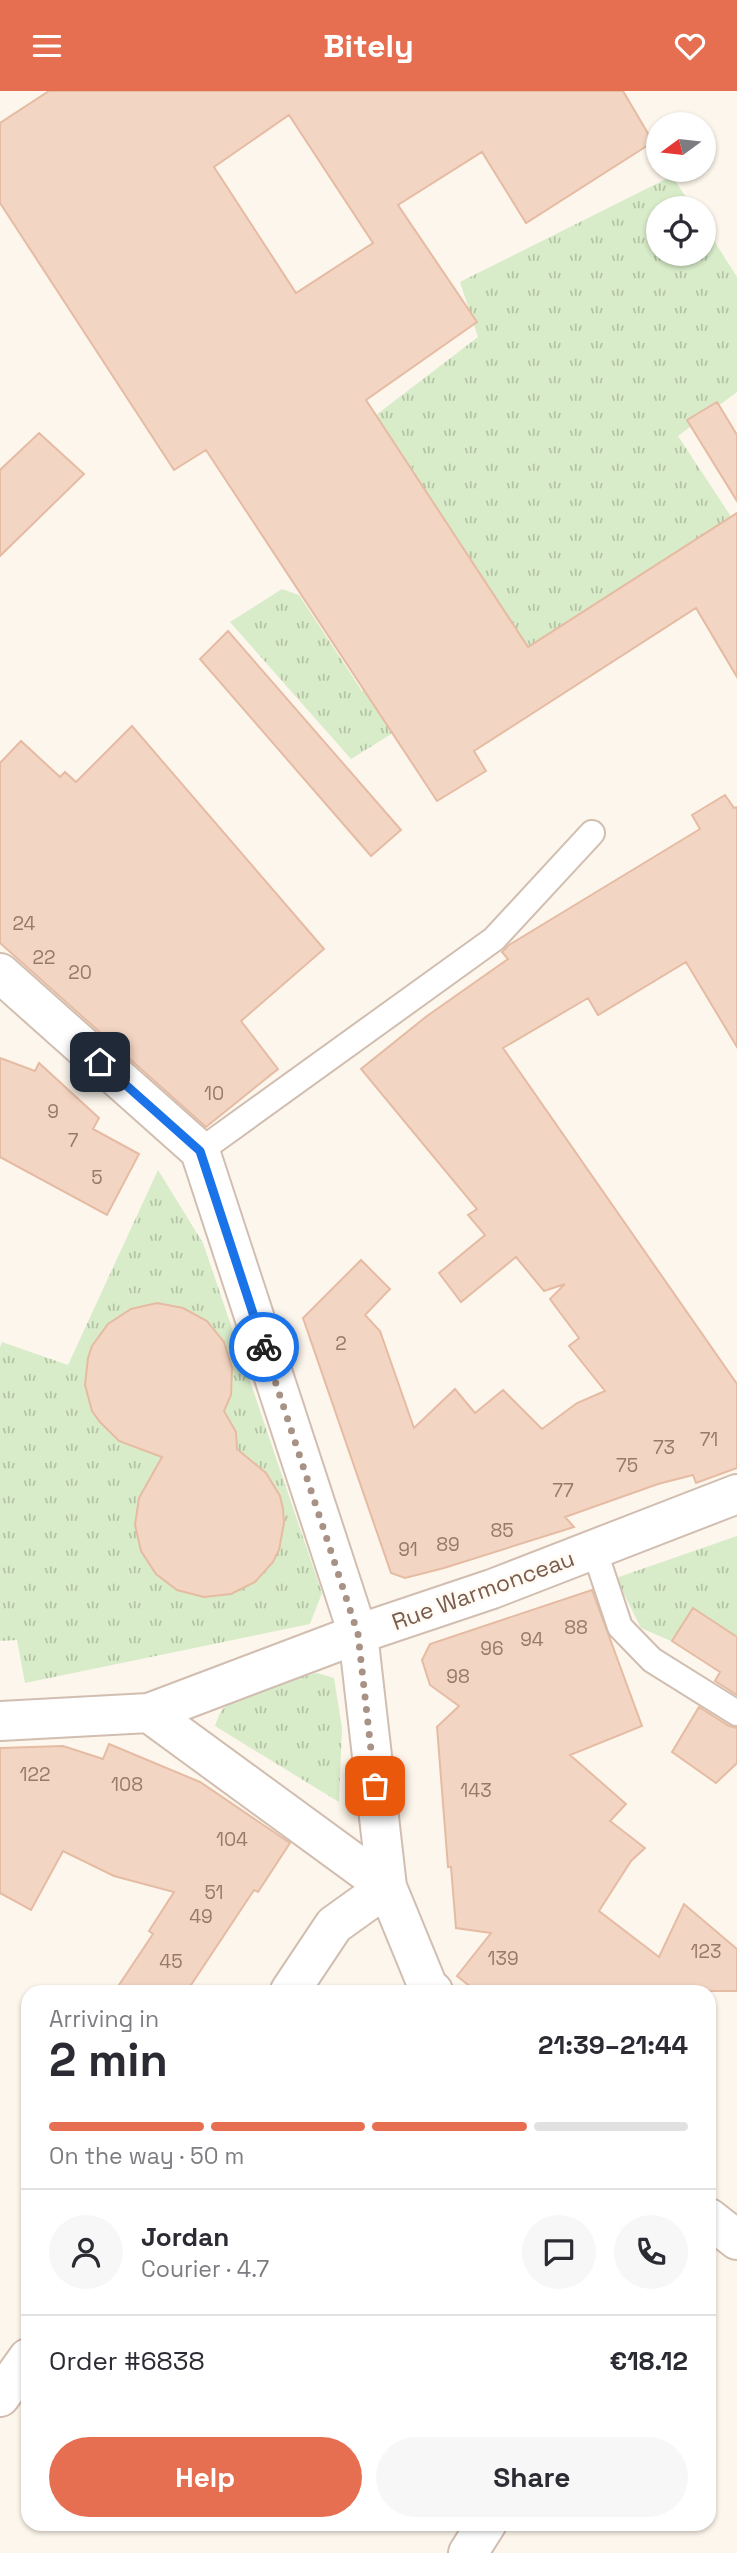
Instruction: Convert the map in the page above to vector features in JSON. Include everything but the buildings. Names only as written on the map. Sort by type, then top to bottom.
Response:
[{"type":"street","points":[[0,973],[200,1151],[358,1634],[387,1887],[427,1985]]},
{"type":"street","name":"Rue Warmonceau","points":[[0,1721],[149,1713],[358,1634],[492,1589],[737,1494]]},
{"type":"street","points":[[149,1713],[387,1887]]},
{"type":"street","points":[[294,1985],[334,1926],[387,1887]]},
{"type":"street","points":[[716,2224],[737,2240]]},
{"type":"street","points":[[0,2397],[21,2368]]},
{"type":"street","points":[[468,2553],[482,2531]]},
{"type":"lane","points":[[200,1151],[494,939],[592,833]]},
{"type":"lane","points":[[594,1549],[620,1627],[652,1660],[737,1713]]},
{"type":"green space","points":[[660,182],[676,182],[685,196],[646,196],[646,266],[716,266],[716,244],[737,277],[737,392],[678,436],[734,521],[351,759],[230,622],[282,589],[299,595],[362,691],[499,604],[376,415],[478,337],[460,282]]},
{"type":"green space","points":[[158,1170],[203,1243],[322,1593],[310,1624],[25,1683],[17,1640],[0,1641],[0,1347],[2,1342],[68,1365]]},
{"type":"green space","points":[[737,1536],[737,1637],[693,1609],[671,1641],[641,1628],[616,1578]]},
{"type":"green space","points":[[317,1673],[334,1678],[342,1728],[339,1802],[215,1726],[222,1710],[239,1699]]},
{"type":"way so far","points":[[264,1347],[358,1634],[375,1786]]},
{"type":"route","points":[[100,1062],[200,1151],[264,1347]]}]
